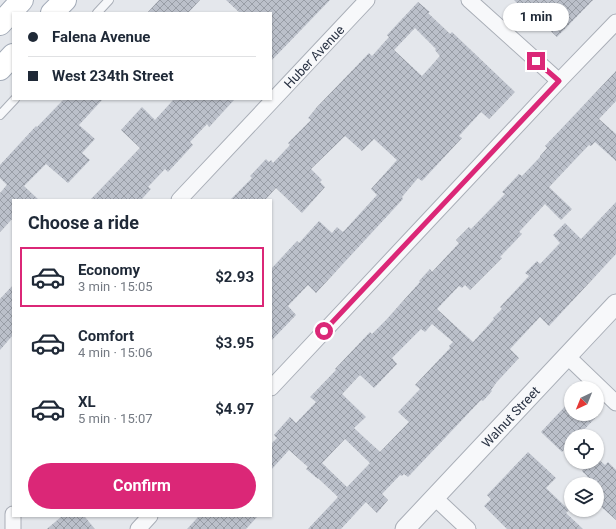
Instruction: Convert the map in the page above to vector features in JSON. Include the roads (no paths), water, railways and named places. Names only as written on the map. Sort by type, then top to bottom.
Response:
[{"type":"main road","points":[[0,24],[22,0]]},
{"type":"main road","points":[[53,12],[65,0]]},
{"type":"main road","points":[[0,69],[12,56]]},
{"type":"street","name":"Huber Avenue","points":[[180,199],[367,0]]},
{"type":"street","points":[[470,0],[559,81]]},
{"type":"street","points":[[272,387],[616,22]]},
{"type":"street","name":"Walnut Street","points":[[405,529],[616,304]]},
{"type":"street","points":[[567,356],[616,403]]},
{"type":"street","points":[[435,498],[468,529]]},
{"type":"street","points":[[13,517],[13,529]]},
{"type":"street","points":[[138,529],[149,517]]},
{"type":"lane","points":[[98,12],[109,0]]},
{"type":"lane","points":[[0,115],[15,100]]}]
